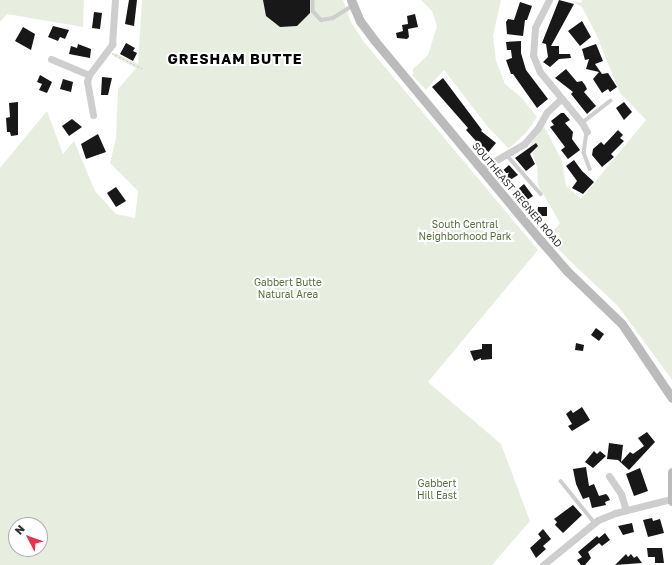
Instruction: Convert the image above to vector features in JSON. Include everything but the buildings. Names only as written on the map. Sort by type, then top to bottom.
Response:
[{"type":"street","points":[[92,115],[88,89],[89,75],[108,51],[114,37],[115,0]]},
{"type":"street","points":[[549,0],[535,28],[533,55],[540,72],[582,123],[587,132]]},
{"type":"street","name":"SOUTHEAST REGNER ROAD","points":[[352,3],[375,41],[552,254],[622,324],[672,398]]},
{"type":"street","points":[[51,59],[89,75]]},
{"type":"street","points":[[481,169],[506,154],[531,136],[547,112],[561,99]]},
{"type":"street","points":[[543,565],[594,522],[626,510],[672,500],[672,472]]},
{"type":"street","points":[[609,476],[621,494],[626,510]]},
{"type":"lane","points":[[313,0],[315,16],[321,20],[333,18],[352,3]]},
{"type":"lane","points":[[582,123],[610,101]]},
{"type":"lane","points":[[587,132],[584,153],[590,169]]},
{"type":"lane","points":[[506,154],[541,194]]},
{"type":"lane","points":[[561,481],[594,522]]},
{"type":"path","points":[[108,51],[142,68]]},
{"type":"green space","points":[[0,0],[84,0],[83,27],[7,14],[0,22]]},
{"type":"green space","points":[[142,0],[343,0],[351,22],[364,42],[538,250],[428,382],[501,444],[530,521],[492,565],[0,565],[0,168],[47,111],[63,154],[74,141],[95,191],[116,214],[135,218],[138,191],[110,163],[116,138],[118,89],[136,68],[113,56],[115,53],[138,64]]},
{"type":"green space","points":[[421,0],[501,0],[493,36],[496,61],[505,84],[522,98],[537,117],[526,133],[513,145],[508,148],[488,127],[444,70],[426,90],[413,76],[413,69],[428,55],[437,26],[432,11]]},
{"type":"green space","points":[[570,0],[581,3],[582,0],[672,0],[672,380],[618,306],[548,238],[560,223],[538,185],[537,167],[530,145],[544,126],[562,161],[566,186],[581,199],[646,120],[620,93],[596,34],[582,7]]},
{"type":"district","name":"GRESHAM BUTTE","points":[[235,59]]},
{"type":"park label","name":"South Central Neighborhood Park","points":[[465,230]]},
{"type":"park label","name":"Gabbert Butte Natural Area","points":[[288,288]]},
{"type":"park label","name":"Gabbert Hill East","points":[[437,488]]}]
